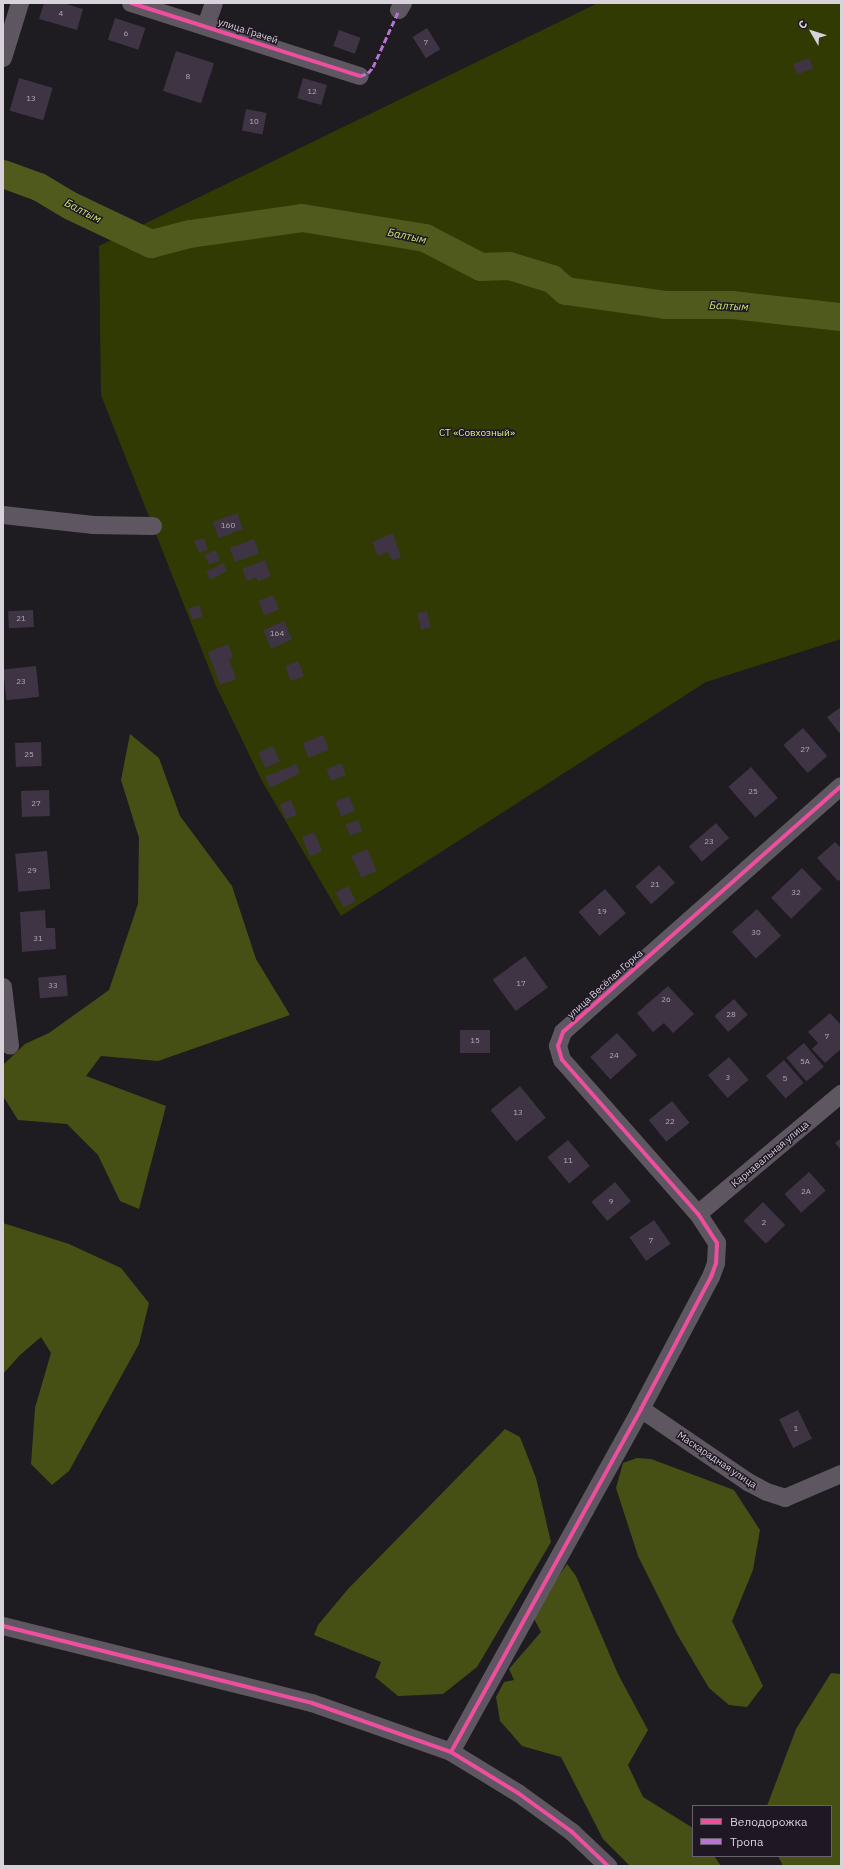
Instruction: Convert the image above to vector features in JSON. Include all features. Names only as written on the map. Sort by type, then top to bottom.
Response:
[{"type":"street","points":[[3,58],[20,3]]},
{"type":"street","name":"улица Грачей","points":[[131,3],[360,76]]},
{"type":"street","points":[[206,26],[214,3]]},
{"type":"street","points":[[3,515],[93,525],[153,526]]},
{"type":"street","name":"улица Весёлая Горка","points":[[641,1409],[711,1277],[716,1262],[717,1243],[698,1214],[562,1060],[558,1046],[563,1032],[841,786]]},
{"type":"street","points":[[3,987],[10,1046]]},
{"type":"street","name":"Карнавальная улица","points":[[698,1214],[841,1094]]},
{"type":"street","points":[[451,1752],[499,1662],[641,1409]]},
{"type":"street","name":"Маскарадная улица","points":[[641,1409],[748,1482],[767,1492],[785,1498],[841,1474]]},
{"type":"street","points":[[3,1626],[312,1703],[451,1752],[518,1793],[572,1832],[608,1866]]},
{"type":"green space","name":"СТ «Совхозный»","points":[[598,3],[841,3],[841,639],[706,682],[341,916],[262,781],[216,686],[101,395],[99,246]]},
{"type":"green space","points":[[130,734],[159,758],[180,816],[232,886],[256,959],[290,1015],[158,1061],[101,1056],[86,1076],[166,1106],[139,1209],[120,1201],[98,1155],[67,1124],[18,1120],[3,1096],[3,1065],[25,1044],[49,1033],[109,990],[138,904],[139,838],[121,780]]},
{"type":"green space","points":[[3,1223],[69,1244],[121,1268],[149,1303],[139,1344],[69,1471],[52,1485],[31,1464],[35,1408],[51,1353],[41,1337],[20,1355],[3,1374]]},
{"type":"green space","points":[[505,1429],[520,1437],[536,1478],[551,1542],[477,1667],[443,1694],[398,1696],[375,1677],[381,1662],[314,1635],[318,1625],[348,1589]]},
{"type":"green space","points":[[637,1458],[651,1459],[734,1490],[760,1530],[753,1570],[732,1621],[763,1686],[747,1707],[729,1705],[709,1688],[677,1634],[638,1556],[616,1488],[623,1463]]},
{"type":"green space","points":[[567,1564],[576,1576],[618,1674],[648,1730],[628,1765],[643,1797],[692,1827],[692,1857],[715,1857],[721,1866],[630,1866],[603,1839],[561,1757],[522,1746],[500,1721],[496,1697],[504,1682],[514,1680],[509,1669],[541,1632],[532,1615]]},
{"type":"green space","points":[[831,1673],[841,1674],[841,1866],[783,1866],[778,1857],[832,1857],[832,1805],[767,1805],[796,1729]]},
{"type":"building","points":[[44,3],[63,3],[83,9],[77,30],[39,19]]},
{"type":"building","points":[[115,18],[145,28],[138,50],[108,40]]},
{"type":"building","points":[[427,28],[440,49],[426,58],[413,37]]},
{"type":"building","points":[[339,30],[361,38],[355,54],[333,46]]},
{"type":"building","points":[[176,51],[214,63],[201,103],[163,91]]},
{"type":"building","points":[[809,58],[813,68],[797,75],[793,64]]},
{"type":"building","points":[[19,78],[53,88],[43,120],[10,111]]},
{"type":"building","points":[[303,78],[327,85],[321,105],[297,98]]},
{"type":"building","points":[[246,109],[267,113],[262,135],[242,131]]},
{"type":"building","points":[[237,513],[243,529],[219,538],[213,522]]},
{"type":"building","points":[[393,533],[401,557],[392,561],[388,552],[378,556],[372,542]]},
{"type":"building","points":[[204,538],[208,549],[199,553],[194,541]]},
{"type":"building","points":[[254,539],[259,553],[235,562],[230,548]]},
{"type":"building","points":[[216,550],[220,560],[209,565],[205,554]]},
{"type":"building","points":[[265,560],[271,576],[258,582],[256,577],[247,581],[242,569]]},
{"type":"building","points":[[223,563],[227,571],[210,580],[206,572]]},
{"type":"building","points":[[273,595],[279,610],[264,616],[258,601]]},
{"type":"building","points":[[199,605],[203,616],[193,620],[189,609]]},
{"type":"building","points":[[33,610],[34,627],[9,628],[8,611]]},
{"type":"building","points":[[427,611],[431,628],[421,630],[417,613]]},
{"type":"building","points":[[284,621],[292,639],[271,649],[263,630]]},
{"type":"building","points":[[228,644],[233,657],[229,659],[236,679],[220,685],[208,652]]},
{"type":"building","points":[[298,661],[304,676],[291,681],[285,666]]},
{"type":"building","points":[[36,666],[39,697],[6,700],[3,669]]},
{"type":"building","points":[[841,707],[841,735],[827,717]]},
{"type":"building","points":[[803,728],[827,756],[808,773],[783,745]]},
{"type":"building","points":[[323,735],[329,750],[309,758],[303,743]]},
{"type":"building","points":[[41,742],[42,766],[16,767],[15,743]]},
{"type":"building","points":[[273,746],[280,762],[265,768],[258,753]]},
{"type":"building","points":[[341,763],[346,775],[331,781],[326,769]]},
{"type":"building","points":[[296,764],[300,773],[270,788],[265,777]]},
{"type":"building","points":[[751,767],[778,798],[755,818],[728,787]]},
{"type":"building","points":[[49,790],[50,816],[22,817],[21,791]]},
{"type":"building","points":[[349,796],[355,811],[341,816],[335,802]]},
{"type":"building","points":[[291,800],[297,815],[286,819],[280,804]]},
{"type":"building","points":[[358,820],[362,831],[350,836],[346,824]]},
{"type":"building","points":[[716,823],[729,838],[702,862],[689,847]]},
{"type":"building","points":[[314,832],[322,851],[310,856],[302,837]]},
{"type":"building","points":[[835,842],[841,848],[841,879],[838,881],[817,858]]},
{"type":"building","points":[[367,849],[377,871],[361,878],[351,856]]},
{"type":"building","points":[[47,851],[50,889],[18,892],[15,854]]},
{"type":"building","points":[[659,865],[675,883],[651,904],[635,886]]},
{"type":"building","points":[[802,868],[822,889],[791,919],[771,898]]},
{"type":"building","points":[[348,886],[356,901],[344,908],[336,893]]},
{"type":"building","points":[[605,889],[626,913],[600,936],[579,912]]},
{"type":"building","points":[[757,909],[781,936],[756,959],[732,932]]},
{"type":"building","points":[[45,910],[46,928],[55,928],[56,949],[22,952],[20,912]]},
{"type":"building","points":[[525,956],[548,988],[516,1011],[493,980]]},
{"type":"building","points":[[66,975],[68,996],[40,998],[38,977]]},
{"type":"building","points":[[668,986],[694,1014],[673,1033],[664,1023],[653,1032],[637,1013]]},
{"type":"building","points":[[734,999],[748,1015],[728,1032],[714,1016]]},
{"type":"building","points":[[830,1013],[841,1025],[841,1049],[825,1063],[812,1049],[818,1043],[808,1032]]},
{"type":"building","points":[[460,1030],[490,1030],[490,1053],[460,1053]]},
{"type":"building","points":[[617,1033],[637,1055],[610,1079],[590,1057]]},
{"type":"building","points":[[804,1043],[824,1067],[806,1082],[786,1058]]},
{"type":"building","points":[[729,1057],[749,1080],[728,1098],[708,1075]]},
{"type":"building","points":[[784,1060],[804,1083],[786,1098],[766,1076]]},
{"type":"building","points":[[520,1086],[546,1118],[516,1142],[490,1110]]},
{"type":"building","points":[[672,1101],[690,1123],[666,1142],[649,1120]]},
{"type":"building","points":[[841,1138],[841,1150],[835,1143]]},
{"type":"building","points":[[568,1140],[590,1166],[569,1183],[547,1157]]},
{"type":"building","points":[[809,1172],[826,1191],[801,1213],[784,1194]]},
{"type":"building","points":[[615,1182],[631,1201],[607,1221],[591,1202]]},
{"type":"building","points":[[763,1202],[785,1225],[766,1244],[744,1221]]},
{"type":"building","points":[[654,1220],[671,1244],[646,1261],[629,1237]]},
{"type":"building","points":[[798,1410],[812,1439],[793,1448],[779,1419]]},
{"type":"waterway","name":"Балтым","points":[[3,174],[39,187],[71,206],[151,244],[190,234],[302,218],[425,238],[481,267],[509,266],[552,279],[566,291],[665,305],[732,305],[841,317]]},
{"type":"marked path","points":[[360,76],[368,73],[373,67],[399,10]]},
{"type":"cycle path","points":[[131,3],[360,76]]},
{"type":"cycle path","points":[[451,1752],[641,1409],[711,1277],[716,1263],[717,1243],[698,1214],[562,1060],[558,1046],[563,1032],[841,786]]},
{"type":"cycle path","points":[[3,1626],[312,1703],[451,1752],[518,1793],[572,1832],[608,1866]]}]
